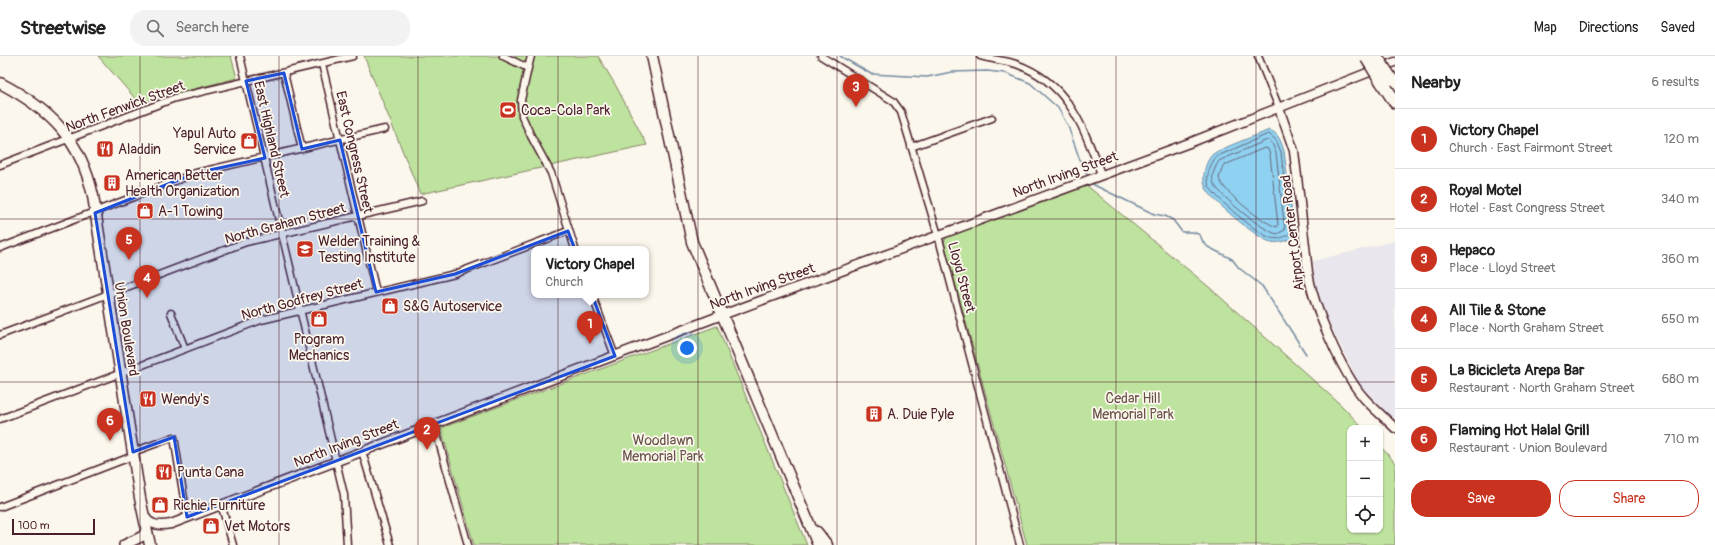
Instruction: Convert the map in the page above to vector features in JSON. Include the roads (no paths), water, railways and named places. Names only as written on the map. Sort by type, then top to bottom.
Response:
[{"type":"highway","points":[[1370,57],[1389,82],[1395,102]]},
{"type":"main road","points":[[652,56],[687,224],[697,257],[818,545]]},
{"type":"main road","name":"Union Boulevard","points":[[0,82],[37,104],[54,120],[70,139],[86,172],[95,213],[142,511],[150,545]]},
{"type":"main road","points":[[808,519],[811,545]]},
{"type":"main road","points":[[808,519],[827,545]]},
{"type":"main road","points":[[124,545],[143,536],[146,530]]},
{"type":"street","name":"East Highland Street","points":[[240,56],[345,502],[347,545]]},
{"type":"street","name":"North Fenwick Street","points":[[0,165],[175,98],[353,56]]},
{"type":"street","points":[[503,56],[528,68]]},
{"type":"street","points":[[531,56],[521,100],[522,116],[551,173],[574,246]]},
{"type":"street","name":"Lloyd Street","points":[[822,56],[893,101],[901,112],[938,235],[1020,545]]},
{"type":"street","points":[[980,56],[1023,67],[1040,76],[1058,90],[1079,119],[1101,174]]},
{"type":"street","points":[[1258,56],[1279,108]]},
{"type":"street","name":"North Irving Street","points":[[142,511],[147,520],[156,525],[171,524],[722,315],[1090,178],[1189,143],[1395,62]]},
{"type":"street","name":"East Congress Street","points":[[322,64],[376,292]]},
{"type":"street","points":[[284,72],[302,149]]},
{"type":"street","name":"Airport Center Road","points":[[1279,108],[1294,151],[1308,272],[1311,290],[1316,306],[1350,378],[1364,398],[1395,428]]},
{"type":"street","points":[[911,147],[992,118]]},
{"type":"street","points":[[0,248],[95,213],[196,173],[385,129]]},
{"type":"street","name":"North Graham Street","points":[[0,335],[246,242],[422,201]]},
{"type":"street","name":"North Godfrey Street","points":[[0,419],[261,320],[455,274],[568,231]]},
{"type":"street","points":[[593,298],[615,356]]},
{"type":"street","points":[[171,312],[185,349]]},
{"type":"street","points":[[434,424],[468,545]]},
{"type":"street","points":[[0,507],[174,437],[187,517]]},
{"type":"street","points":[[362,451],[390,545]]},
{"type":"street","points":[[221,504],[233,545]]},
{"type":"water","points":[[1269,130],[1275,133],[1281,141],[1284,151],[1295,238],[1278,242],[1271,242],[1262,238],[1234,218],[1210,194],[1206,188],[1204,180],[1206,165],[1213,154]]},
{"type":"waterway","points":[[840,56],[871,74],[927,77],[952,72],[987,71],[1005,73],[1030,83],[1058,108],[1068,126],[1082,166],[1089,177]]},
{"type":"waterway","points":[[1092,182],[1094,185],[1154,214],[1165,216],[1173,220],[1182,232],[1193,232],[1200,235],[1203,242],[1208,247],[1232,259],[1239,268],[1262,286],[1306,354]]},
{"type":"place","name":"Hepaco","points":[[856,107]]},
{"type":"place","name":"Coca-Cola Park","points":[[508,110]]},
{"type":"place","name":"Yapul Auto Service","points":[[249,141]]},
{"type":"place","name":"Aladdin","points":[[105,149]]},
{"type":"place","name":"American Better Health Organization","points":[[112,183]]},
{"type":"place","name":"A-1 Towing","points":[[145,211]]},
{"type":"place","name":"Welder Training & Testing Institute","points":[[305,249]]},
{"type":"place","name":"La Bicicleta Arepa Bar","points":[[129,260]]},
{"type":"place","name":"All Tile & Stone","points":[[147,298]]},
{"type":"place","name":"S&G Autoservice","points":[[390,306]]},
{"type":"place","name":"Program Mechanics","points":[[319,319]]},
{"type":"place","name":"Victory Chapel","points":[[590,344]]},
{"type":"place","name":"Wendy's","points":[[148,399]]},
{"type":"place","name":"A. Duie Pyle","points":[[874,414]]},
{"type":"place","name":"Flaming Hot Halal Grill","points":[[110,441]]},
{"type":"place","name":"Royal Motel","points":[[427,450]]},
{"type":"place","name":"Punta Cana","points":[[164,472]]},
{"type":"place","name":"Richie Furniture","points":[[160,505]]},
{"type":"place","name":"Vet Motors","points":[[211,526]]},
{"type":"park label","name":"Cedar Hill Memorial Park","points":[[1133,406]]},
{"type":"park label","name":"Woodlawn Memorial Park","points":[[663,448]]}]
